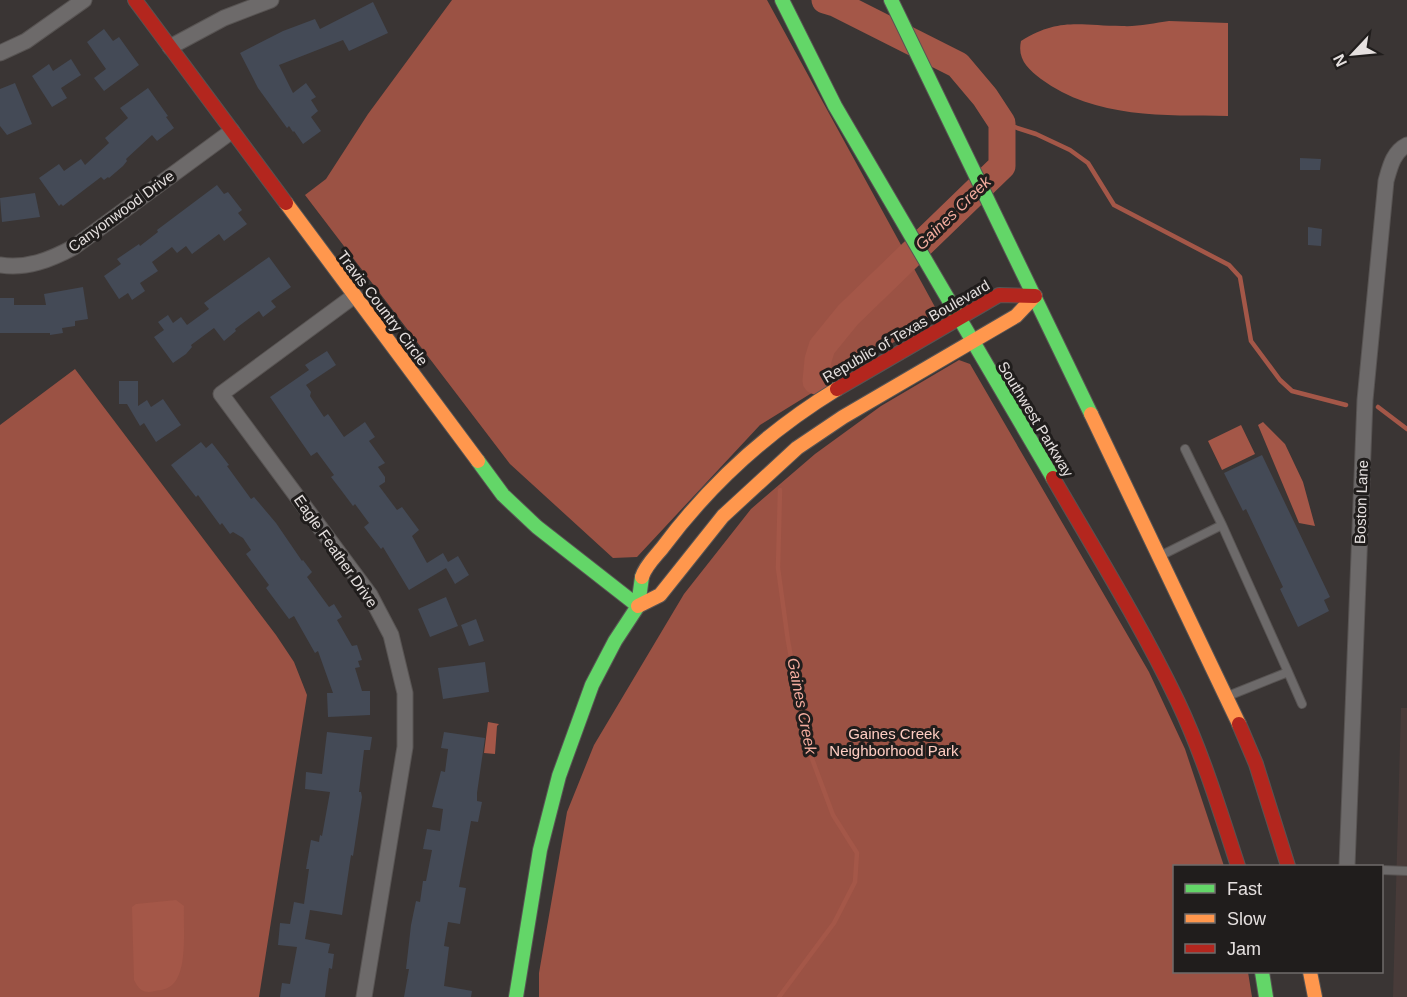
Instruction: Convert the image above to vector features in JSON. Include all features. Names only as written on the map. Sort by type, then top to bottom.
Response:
[{"type":"street","points":[[0,53],[26,41],[84,0]]},
{"type":"street","name":"Travis Country Circle","points":[[135,0],[503,495],[537,526],[638,606]]},
{"type":"street","points":[[170,47],[224,18],[271,0]]},
{"type":"street","points":[[891,0],[1227,696],[1256,764],[1287,865]]},
{"type":"street","name":"Southwest Parkway","points":[[783,2],[835,106],[1135,619],[1179,704],[1210,780],[1237,865]]},
{"type":"street","name":"Canyonwood Drive","points":[[0,265],[24,266],[65,252],[232,131]]},
{"type":"street","name":"Boston Lane","points":[[1347,865],[1366,389],[1386,181],[1392,160],[1407,145]]},
{"type":"street","name":"Republic of Texas Boulevard","points":[[516,997],[540,850],[559,776],[592,685],[615,641],[638,606],[642,574],[676,530],[721,479],[768,438],[834,390],[999,295],[1035,296]]},
{"type":"street","name":"Eagle Feather Drive","points":[[354,296],[221,394],[370,595],[391,635],[405,693],[405,747],[364,997]]},
{"type":"street","name":"Republic of Texas Boulevard","points":[[638,606],[660,595],[723,516],[797,448],[843,417],[1016,316],[1035,296]]},
{"type":"street","points":[[1262,973],[1266,997]]},
{"type":"street","points":[[1310,973],[1315,997]]},
{"type":"lane","points":[[1185,450],[1222,525],[1302,704]]},
{"type":"lane","points":[[1160,556],[1222,525]]},
{"type":"lane","points":[[1227,696],[1288,672]]},
{"type":"lane","points":[[1383,870],[1407,871]]},
{"type":"shaded area","points":[[1169,21],[1228,23],[1228,116],[1131,112],[1084,102],[1041,79],[1022,58],[1021,41],[1047,29],[1070,24],[1134,26]]},
{"type":"shaded area","points":[[1263,422],[1285,444],[1303,482],[1315,526],[1299,523],[1258,425]]},
{"type":"shaded area","points":[[1241,425],[1255,454],[1222,470],[1208,441]]},
{"type":"shaded area","points":[[1401,708],[1407,708],[1407,997],[1393,997]]},
{"type":"shaded area","points":[[488,722],[499,724],[495,754],[484,753]]},
{"type":"shaded area","points":[[176,900],[184,906],[184,947],[178,977],[169,987],[151,992],[145,991],[140,989],[134,980],[132,907],[136,904]]},
{"type":"green space","points":[[452,0],[767,0],[935,307],[925,323],[760,425],[637,557],[613,558],[510,464],[305,195],[326,179],[368,114]]},
{"type":"green space","name":"Gaines Creek Neighborhood Park","points":[[959,360],[970,364],[1149,672],[1185,749],[1224,865],[1173,865],[1173,973],[1248,973],[1252,997],[539,997],[539,973],[567,812],[594,745],[684,594],[751,509],[815,454],[881,406]]},
{"type":"green space","points":[[75,369],[276,635],[294,662],[307,695],[259,997],[0,997],[0,425]]},
{"type":"building","points":[[373,2],[388,33],[349,51],[343,40],[279,65],[293,93],[306,83],[316,97],[311,100],[318,111],[311,117],[321,131],[303,144],[289,126],[287,128],[258,88],[240,53],[283,31],[315,19],[320,29]]},
{"type":"building","points":[[104,29],[113,41],[119,37],[139,65],[104,91],[94,78],[106,69],[87,42]]},
{"type":"building","points":[[71,59],[81,75],[61,88],[67,98],[52,107],[32,76],[49,64],[53,71]]},
{"type":"building","points":[[15,83],[32,124],[7,135],[0,126],[0,89]]},
{"type":"building","points":[[148,88],[174,128],[157,141],[152,135],[109,178],[104,180],[101,177],[63,206],[61,204],[59,206],[39,178],[59,164],[64,171],[81,159],[85,165],[109,143],[105,138],[128,118],[120,108]]},
{"type":"building","points":[[1300,158],[1321,159],[1320,170],[1300,170]]},
{"type":"building","points":[[217,185],[224,194],[228,192],[242,210],[238,213],[247,224],[224,241],[219,234],[192,254],[186,246],[177,253],[172,247],[152,262],[158,271],[140,283],[145,291],[132,300],[128,293],[119,299],[104,276],[121,264],[117,259],[139,244],[140,246],[158,232],[157,230]]},
{"type":"building","points":[[35,193],[40,217],[2,222],[0,198]]},
{"type":"building","points":[[1308,227],[1322,229],[1321,246],[1308,245]]},
{"type":"building","points":[[269,257],[291,287],[271,301],[276,307],[263,317],[259,311],[235,329],[236,331],[224,341],[214,328],[191,345],[192,347],[186,354],[173,363],[154,337],[164,330],[158,322],[168,315],[173,323],[181,317],[187,325],[209,309],[204,303]]},
{"type":"building","points":[[83,287],[88,319],[75,321],[75,326],[62,328],[63,333],[50,335],[50,333],[0,333],[0,298],[14,298],[14,305],[46,305],[44,294]]},
{"type":"building","points":[[327,351],[336,365],[306,385],[311,392],[310,396],[324,417],[328,414],[344,437],[365,422],[375,437],[369,441],[385,463],[378,467],[385,477],[385,482],[379,486],[397,510],[402,507],[419,530],[412,536],[427,563],[443,553],[448,562],[458,556],[469,575],[455,584],[446,568],[409,590],[383,547],[381,549],[364,527],[369,523],[331,477],[334,475],[317,452],[311,456],[270,397],[309,370],[305,365]]},
{"type":"building","points":[[119,381],[138,381],[138,406],[147,400],[151,407],[163,399],[181,425],[156,442],[144,423],[140,426],[127,404],[119,404]]},
{"type":"building","points":[[201,442],[206,448],[212,443],[251,499],[254,497],[276,523],[312,572],[307,577],[329,607],[334,604],[342,617],[337,620],[352,646],[357,645],[362,660],[358,661],[360,667],[355,668],[362,691],[370,691],[370,715],[328,717],[327,693],[333,693],[318,651],[315,653],[294,616],[289,619],[266,588],[269,585],[246,554],[251,550],[243,538],[233,532],[230,534],[222,523],[220,525],[198,495],[196,497],[171,465]]},
{"type":"building","points":[[1262,455],[1330,597],[1324,600],[1329,611],[1298,627],[1280,589],[1283,587],[1246,509],[1243,511],[1224,473]]},
{"type":"building","points":[[446,597],[458,626],[430,637],[418,609]]},
{"type":"building","points":[[476,619],[484,641],[469,646],[461,625]]},
{"type":"building","points":[[485,662],[489,692],[443,699],[438,668]]},
{"type":"building","points":[[327,732],[372,737],[370,750],[364,750],[359,792],[362,797],[353,856],[351,855],[342,915],[310,910],[305,939],[330,944],[328,953],[334,954],[332,969],[329,968],[325,997],[280,997],[282,983],[290,984],[297,947],[278,945],[280,923],[290,924],[294,902],[304,904],[309,869],[306,869],[311,840],[319,842],[320,835],[322,836],[330,792],[305,789],[306,772],[322,774]]},
{"type":"building","points":[[444,732],[485,738],[477,793],[477,801],[482,802],[478,822],[471,821],[459,887],[466,888],[460,924],[448,922],[444,946],[449,947],[444,986],[472,991],[471,997],[404,997],[409,969],[406,969],[411,925],[416,901],[420,902],[423,881],[426,881],[432,850],[423,849],[427,829],[440,831],[443,809],[432,807],[441,771],[445,772],[448,749],[441,748]]},
{"type":"waterway","name":"Gaines Creek","points":[[816,381],[822,347],[848,315],[1002,166],[1002,123],[985,97],[958,65],[825,0]]},
{"type":"waterway","points":[[1002,123],[1036,134],[1070,150],[1088,163],[1114,205],[1229,265],[1240,277],[1251,341],[1280,380],[1292,391],[1346,405]]},
{"type":"waterway","points":[[1378,407],[1407,429]]},
{"type":"waterway","name":"Gaines Creek","points":[[779,997],[834,923],[855,882],[857,853],[833,815],[808,748],[788,641],[778,568],[780,490]]},
{"type":"traffic: fast","points":[[782,0],[835,106],[1053,478]]},
{"type":"traffic: fast","points":[[891,0],[1091,414]]},
{"type":"traffic: fast","points":[[478,461],[503,495],[537,527],[638,606]]},
{"type":"traffic: fast","points":[[516,997],[540,850],[559,776],[592,685],[615,641],[638,606],[642,577]]},
{"type":"traffic: fast","points":[[1262,973],[1266,997]]},
{"type":"traffic: slow","points":[[286,203],[478,461]]},
{"type":"traffic: slow","points":[[638,606],[660,595],[723,516],[797,448],[843,417],[1016,316],[1035,296]]},
{"type":"traffic: slow","points":[[642,577],[648,565],[681,524],[721,480],[765,440],[837,389]]},
{"type":"traffic: slow","points":[[1091,414],[1239,724]]},
{"type":"traffic: slow","points":[[1310,973],[1315,997]]},
{"type":"traffic: jam","points":[[135,0],[286,203]]},
{"type":"traffic: jam","points":[[837,389],[999,295],[1035,296]]},
{"type":"traffic: jam","points":[[1053,478],[1134,617],[1178,702],[1203,763],[1238,865]]},
{"type":"traffic: jam","points":[[1239,724],[1256,764],[1288,865]]}]
